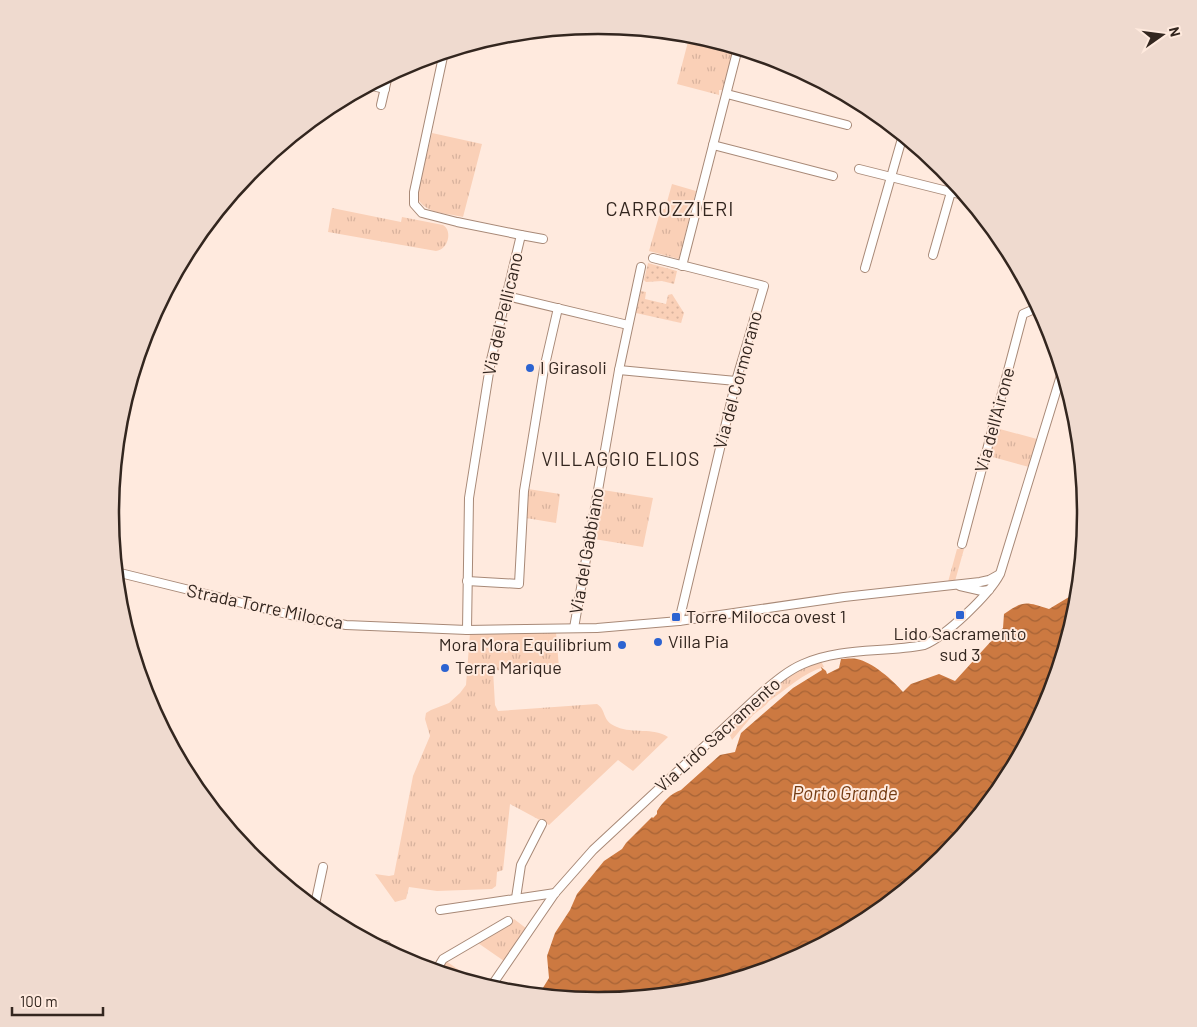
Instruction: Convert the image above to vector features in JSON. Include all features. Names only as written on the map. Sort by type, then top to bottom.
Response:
[{"type":"street","points":[[653,258],[682,266],[736,54]]},
{"type":"street","name":"Via del Pellicano","points":[[442,60],[414,192],[414,204],[422,213],[521,235],[491,360],[469,498],[467,630]]},
{"type":"street","points":[[381,105],[386,83]]},
{"type":"street","points":[[378,87],[385,89]]},
{"type":"street","points":[[726,94],[846,125]]},
{"type":"street","points":[[865,268],[901,141]]},
{"type":"street","points":[[713,145],[834,176]]},
{"type":"street","points":[[859,169],[953,190]]},
{"type":"street","points":[[933,255],[955,193]]},
{"type":"street","points":[[521,235],[543,239]]},
{"type":"street","name":"Via del Cormorano","points":[[679,621],[736,381],[764,286],[682,266]]},
{"type":"street","name":"Via del Gabbiano","points":[[574,628],[619,370],[642,268]]},
{"type":"street","points":[[507,296],[628,325]]},
{"type":"street","points":[[467,581],[519,584],[524,491],[544,369],[558,308]]},
{"type":"street","name":"Via dell'Airone","points":[[962,544],[1022,314],[1033,310]]},
{"type":"street","points":[[619,370],[736,381]]},
{"type":"street","name":"Via Lido Sacramento","points":[[494,982],[555,894],[593,850],[750,703],[784,674],[803,664],[830,655],[924,645],[936,639],[976,604],[1000,574],[1059,381]]},
{"type":"street","name":"Strada Torre Milocca","points":[[123,574],[291,616],[370,627],[467,630],[574,628],[679,621],[844,597],[980,582],[1000,574]]},
{"type":"street","points":[[953,585],[982,591],[989,590],[988,586],[980,582]]},
{"type":"street","points":[[966,588],[975,596],[976,604]]},
{"type":"street","points":[[516,898],[521,865],[542,824]]},
{"type":"street","points":[[316,901],[323,867]]},
{"type":"street","points":[[440,910],[555,894]]},
{"type":"street","points":[[439,966],[443,959],[508,921]]},
{"type":"green space","points":[[688,42],[733,53],[723,90],[719,90],[719,95],[677,84]]},
{"type":"green space","points":[[432,133],[482,144],[463,217],[430,210],[420,202],[417,196]]},
{"type":"green space","points":[[672,184],[696,191],[679,259],[649,251],[661,209],[665,209]]},
{"type":"green space","points":[[332,208],[401,222],[402,217],[443,225],[448,231],[448,240],[444,247],[436,251],[328,232]]},
{"type":"green space","points":[[648,263],[677,271],[674,284],[662,281],[646,282],[644,280]]},
{"type":"green space","points":[[641,291],[646,292],[645,299],[666,304],[668,295],[672,294],[684,313],[681,323],[636,313]]},
{"type":"green space","points":[[996,428],[1037,439],[1029,467],[989,456],[991,447],[995,446],[996,442],[993,439]]},
{"type":"green space","points":[[528,489],[560,494],[556,523],[526,518]]},
{"type":"green space","points":[[603,490],[653,498],[643,547],[594,539],[599,527],[597,523],[600,505],[603,501],[601,499]]},
{"type":"green space","points":[[957,549],[964,549],[955,581],[948,582]]},
{"type":"green space","points":[[556,632],[559,668],[519,671],[493,670],[495,705],[498,711],[597,704],[612,725],[623,729],[656,732],[668,737],[633,771],[618,760],[549,825],[510,804],[503,870],[497,872],[496,886],[492,889],[437,891],[409,887],[406,899],[395,902],[375,874],[394,875],[413,776],[430,736],[425,719],[426,713],[449,703],[466,685],[470,633]]},
{"type":"green space","points":[[821,661],[824,667],[802,677],[769,701],[753,715],[732,740],[727,728],[760,698],[794,673]]},
{"type":"green space","points":[[514,919],[527,929],[504,961],[478,943],[507,926]]},
{"type":"green space","points":[[446,961],[465,974],[444,968],[442,967]]},
{"type":"water","name":"Porto Grande","points":[[1071,596],[1062,638],[1053,668],[1029,726],[1014,753],[979,806],[938,853],[891,894],[838,929],[811,944],[753,968],[723,977],[661,989],[630,992],[598,993],[542,990],[549,978],[547,956],[555,933],[570,910],[577,894],[604,861],[622,849],[657,814],[659,808],[670,796],[681,790],[720,755],[735,752],[741,733],[793,688],[822,670],[821,667],[827,674],[839,668],[841,659],[863,661],[888,677],[903,692],[911,684],[939,674],[955,681],[1003,628],[1004,614],[1021,604],[1030,604],[1049,609]]},
{"type":"place","name":"I Girasoli","points":[[530,368]]},
{"type":"place","name":"Lido Sacramento sud 3","points":[[960,615]]},
{"type":"place","name":"Torre Milocca ovest 1","points":[[676,617]]},
{"type":"place","name":"Villa Pia","points":[[658,642]]},
{"type":"place","name":"Mora Mora Equilibrium","points":[[622,645]]},
{"type":"place","name":"Terra Marique","points":[[445,668]]},
{"type":"district","name":"CARROZZIERI","points":[[670,209]]},
{"type":"district","name":"VILLAGGIO ELIOS","points":[[621,459]]}]
